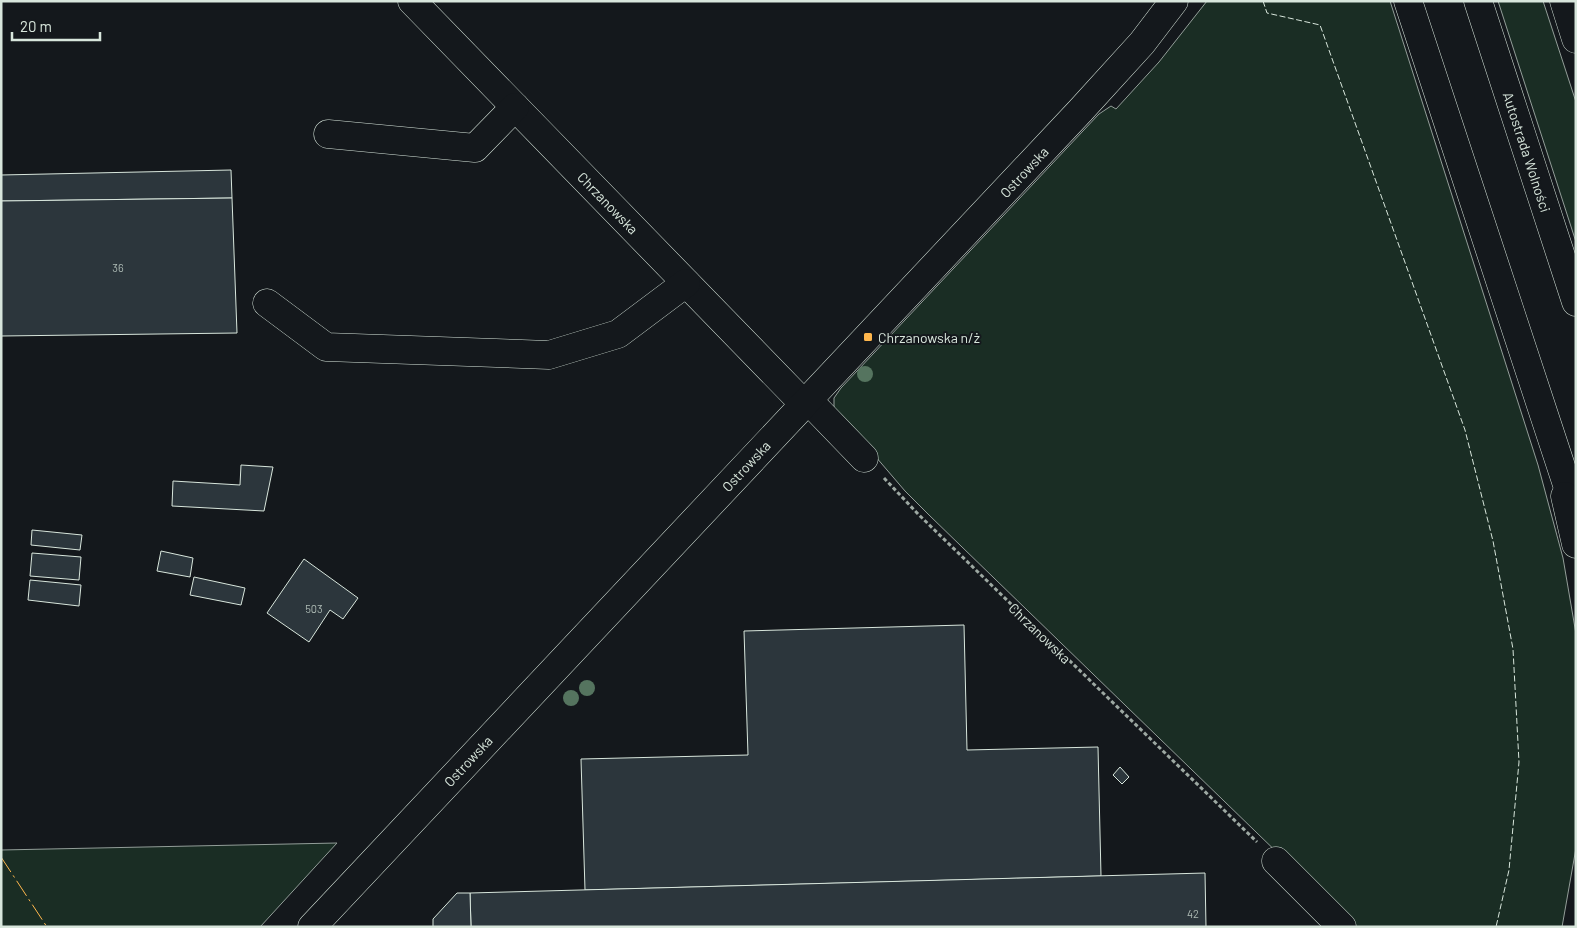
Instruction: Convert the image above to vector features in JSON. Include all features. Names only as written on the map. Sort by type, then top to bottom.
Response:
[{"type":"main road","name":"Chrzanowska","points":[[412,1],[686,283],[864,458]]},
{"type":"main road","name":"Ostrowska","points":[[312,927],[1107,82],[1174,1]]},
{"type":"main road","points":[[1408,1],[1542,415],[1576,512]]},
{"type":"main road","name":"Autostrada Wolności","points":[[1478,1],[1576,302]]},
{"type":"main road","points":[[1564,1],[1576,39]]},
{"type":"main road","points":[[328,134],[475,148],[515,107]]},
{"type":"main road","points":[[267,303],[326,347],[549,355],[618,334],[686,283]]},
{"type":"main road","points":[[1542,415],[1565,494],[1576,544]]},
{"type":"main road","points":[[1276,861],[1342,927]]},
{"type":"path","name":"Chrzanowska","points":[[864,458],[918,514],[1276,861]]},
{"type":"green space","points":[[1207,1],[1390,1],[1538,465],[1563,558],[1576,634],[1576,848],[1562,927],[1354,927],[929,515],[905,491],[834,408],[834,398],[841,388],[1099,114],[1111,106],[1116,109],[1159,62]]},
{"type":"green space","points":[[1498,1],[1543,1],[1576,102],[1576,242]]},
{"type":"green space","points":[[337,843],[260,927],[1,927],[1,850]]},
{"type":"building","points":[[231,170],[232,198],[1,201],[1,175]]},
{"type":"building","points":[[232,198],[237,333],[1,336],[1,201]]},
{"type":"building","points":[[241,465],[273,467],[264,511],[172,506],[173,481],[240,485]]},
{"type":"building","points":[[32,530],[82,535],[80,550],[31,545]]},
{"type":"building","points":[[161,551],[193,558],[190,577],[157,571]]},
{"type":"building","points":[[32,553],[81,557],[79,580],[30,576]]},
{"type":"building","points":[[304,559],[358,598],[343,619],[330,610],[309,642],[267,613]]},
{"type":"building","points":[[194,577],[245,588],[241,605],[190,595]]},
{"type":"building","points":[[30,580],[81,585],[79,606],[28,600]]},
{"type":"building","points":[[964,625],[967,750],[1098,747],[1101,876],[585,890],[581,759],[748,755],[744,631]]},
{"type":"building","points":[[1120,767],[1129,777],[1122,784],[1113,775]]},
{"type":"building","points":[[1205,873],[1206,927],[471,927],[470,893]]},
{"type":"building","points":[[457,893],[470,893],[471,927],[433,927],[433,919]]},
{"type":"fence","points":[[1263,1],[1267,13],[1320,25],[1465,430],[1493,541],[1513,649],[1519,762],[1509,870],[1496,927]]},
{"type":"power","points":[[1,857],[47,927]]},
{"type":"place","name":"Chrzanowska n/ż","points":[[868,337]]}]
